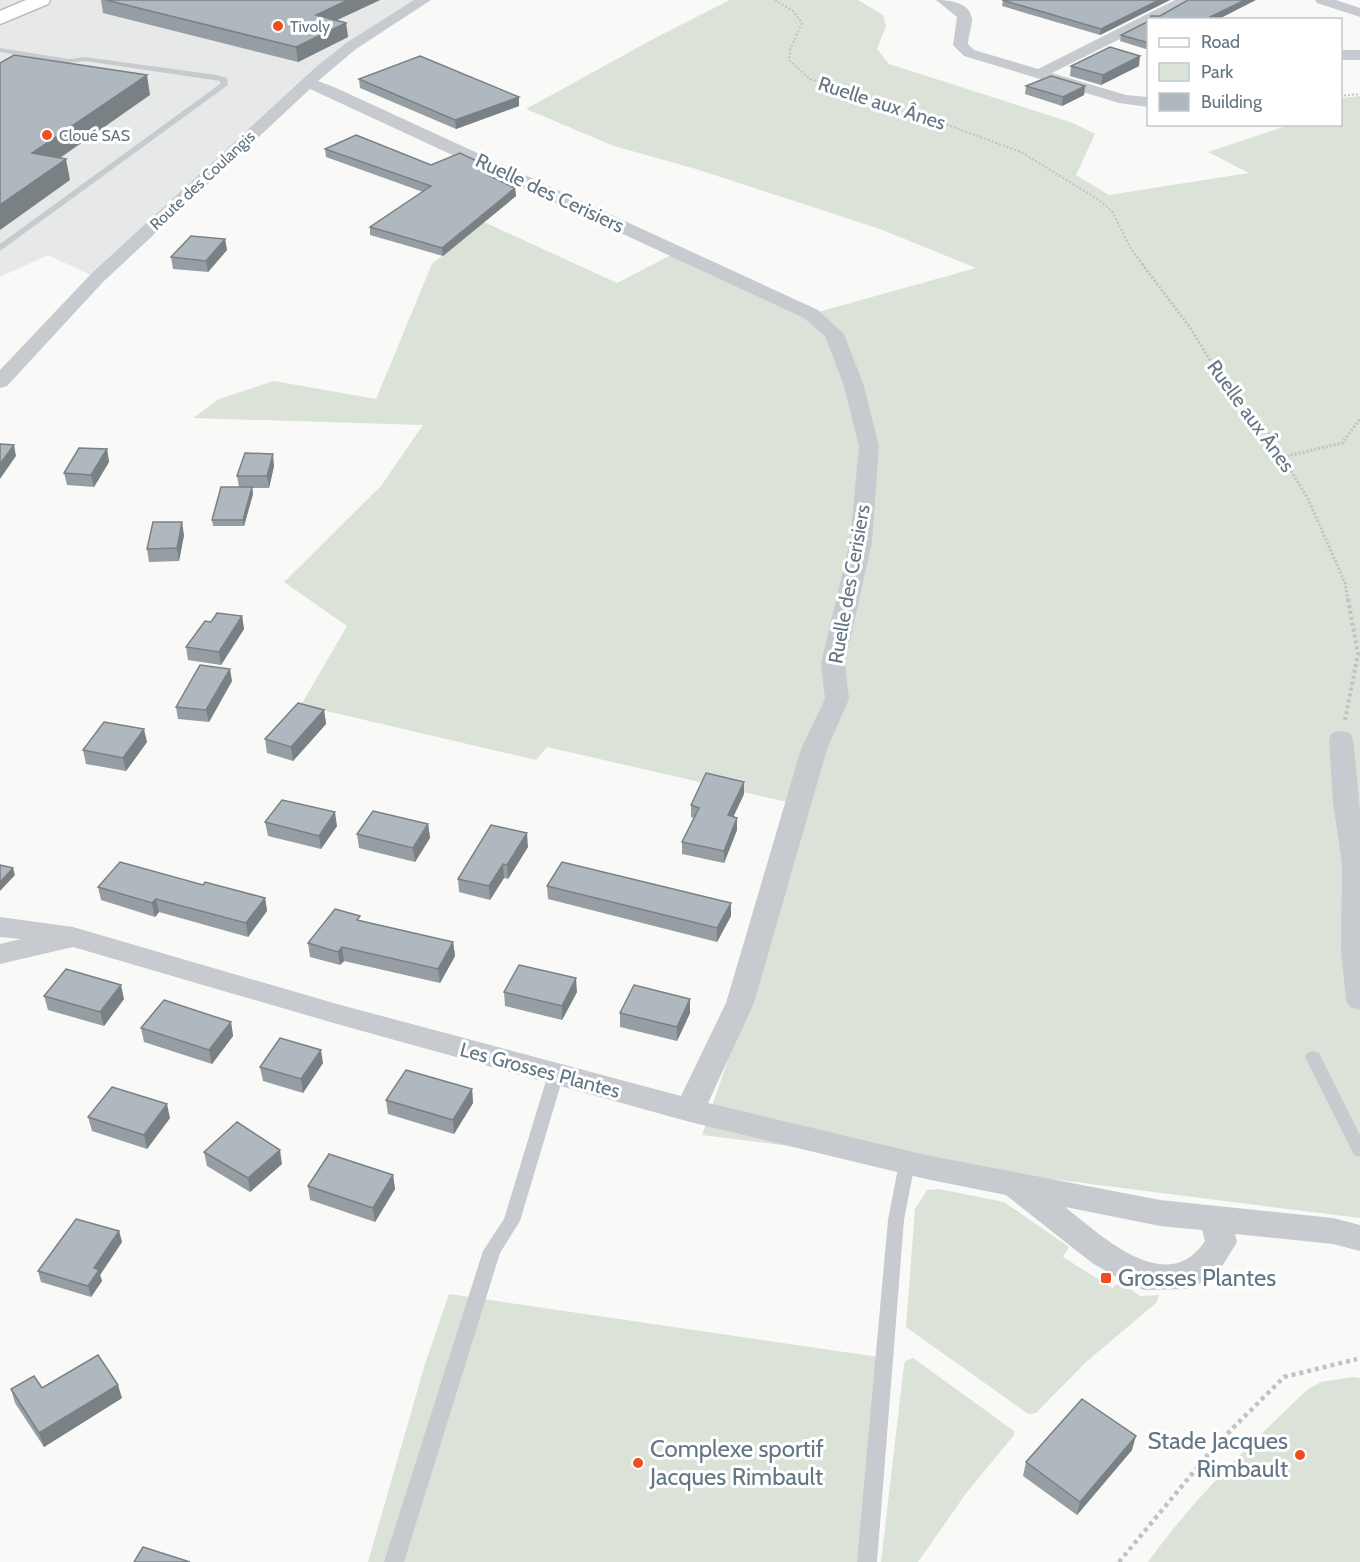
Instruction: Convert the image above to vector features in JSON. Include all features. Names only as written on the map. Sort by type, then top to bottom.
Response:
[{"type":"main road","points":[[0,18],[41,0]]},
{"type":"street","name":"Route des Coulangis","points":[[0,382],[97,278],[307,82],[351,46],[424,0]]},
{"type":"street","points":[[1150,18],[1186,0]]},
{"type":"street","points":[[1322,0],[1360,13]]},
{"type":"street","points":[[947,1],[965,18],[966,23],[960,41],[963,49],[1125,100],[1147,102]]},
{"type":"street","points":[[1039,74],[1147,20]]},
{"type":"street","points":[[1342,55],[1360,55]]},
{"type":"street","name":"Ruelle des Cerisiers","points":[[307,82],[329,90],[811,314],[834,334],[854,386],[869,446],[861,542],[833,663],[837,699],[814,749],[740,1003],[690,1110]]},
{"type":"street","points":[[1341,739],[1346,804],[1355,864],[1355,950],[1360,1000]]},
{"type":"street","name":"Les Grosses Plantes","points":[[0,927],[73,937],[337,1014],[556,1074],[690,1110],[907,1163],[1160,1213],[1333,1230],[1360,1238]]},
{"type":"street","points":[[0,954],[73,937]]},
{"type":"street","points":[[1013,1184],[1103,1254],[1144,1277],[1185,1276],[1207,1264],[1221,1242],[1216,1219]]},
{"type":"lane","points":[[0,50],[69,61],[85,59],[206,75],[224,80],[224,85],[0,248]]},
{"type":"lane","points":[[1313,1057],[1360,1151]]},
{"type":"lane","points":[[394,1562],[492,1251],[512,1221],[556,1074]]},
{"type":"lane","points":[[867,1562],[896,1220],[907,1163]]},
{"type":"path","name":"Ruelle aux Ânes","points":[[775,0],[793,11],[802,22],[802,29],[789,53],[789,60],[810,79],[896,106],[1007,146],[1068,180],[1112,211],[1131,249],[1191,329],[1234,399],[1269,434],[1308,499],[1345,583],[1358,654],[1341,739]]},
{"type":"path","points":[[1342,96],[1360,94]]},
{"type":"path","points":[[1283,457],[1342,443],[1360,420]]},
{"type":"path","points":[[1119,1562],[1216,1445],[1284,1377],[1357,1359]]},
{"type":"shaded area","points":[[0,0],[424,0],[351,46],[97,278],[48,255],[0,277]]},
{"type":"green space","points":[[730,0],[858,0],[883,15],[886,26],[877,49],[889,64],[1073,123],[1095,134],[1076,175],[1109,195],[1249,173],[1208,152],[1286,126],[1342,126],[1342,98],[1360,96],[1360,1218],[702,1135],[773,930],[809,807],[547,747],[536,760],[301,705],[347,626],[284,582],[381,486],[423,425],[193,418],[219,399],[274,381],[376,399],[432,264],[484,222],[617,283],[677,252],[811,314],[976,268],[880,229],[696,169],[614,146],[526,109],[655,38]]},
{"type":"green space","points":[[939,1189],[1004,1202],[1069,1247],[1063,1257],[1112,1288],[1120,1282],[1140,1296],[1159,1295],[1156,1303],[1086,1362],[1036,1413],[1028,1414],[906,1327],[915,1209],[927,1190]]},
{"type":"green space","name":"Complexe sportif Jacques Rimbault","points":[[449,1294],[892,1359],[867,1562],[368,1562],[425,1364]]},
{"type":"green space","points":[[913,1358],[1014,1431],[1014,1435],[967,1492],[918,1562],[881,1562],[904,1365],[905,1361]]},
{"type":"green space","name":"Stade Jacques Rimbault","points":[[1360,1378],[1360,1562],[1148,1562],[1203,1494],[1307,1390],[1321,1382]]},
{"type":"building","name":"Tivoly","points":[[106,0],[348,0],[316,15],[346,23],[296,47]]},
{"type":"building","points":[[1002,0],[1159,0],[1101,29]]},
{"type":"building","points":[[1188,0],[1245,0],[1211,18],[1150,18],[1151,16],[1160,16]]},
{"type":"building","points":[[1147,22],[1147,42],[1121,35]]},
{"type":"building","points":[[1110,47],[1140,56],[1103,75],[1071,66]]},
{"type":"building","name":"Cloué SAS","points":[[14,55],[147,75],[32,153],[66,159],[0,205],[0,63]]},
{"type":"building","points":[[420,56],[519,97],[455,120],[359,79]]},
{"type":"building","points":[[1051,76],[1085,86],[1063,97],[1026,86]]},
{"type":"building","points":[[356,135],[431,165],[460,153],[498,171],[488,175],[515,188],[442,248],[370,227],[431,186],[325,149]]},
{"type":"building","points":[[191,236],[225,239],[206,261],[171,257]]},
{"type":"building","points":[[0,444],[14,445],[0,464]]},
{"type":"building","points":[[79,448],[107,449],[91,475],[64,473]]},
{"type":"building","points":[[245,453],[273,454],[267,476],[237,476]]},
{"type":"building","points":[[221,487],[252,487],[243,520],[212,520]]},
{"type":"building","points":[[153,522],[182,522],[177,548],[147,549]]},
{"type":"building","points":[[217,613],[242,616],[219,652],[186,647],[205,621],[211,622]]},
{"type":"building","points":[[200,665],[230,669],[206,710],[176,707]]},
{"type":"building","points":[[298,703],[324,710],[291,747],[265,739]]},
{"type":"building","points":[[104,722],[144,729],[123,758],[83,750]]},
{"type":"building","points":[[706,773],[744,782],[728,815],[737,818],[724,851],[682,842],[699,808],[691,805]]},
{"type":"building","points":[[282,800],[335,812],[319,836],[265,822]]},
{"type":"building","points":[[373,811],[428,824],[413,848],[357,834]]},
{"type":"building","points":[[491,825],[527,833],[507,865],[503,864],[489,886],[458,879]]},
{"type":"building","points":[[120,862],[203,885],[205,882],[265,898],[246,923],[156,899],[152,903],[98,887]]},
{"type":"building","points":[[562,862],[731,903],[717,928],[547,886]]},
{"type":"building","points":[[0,865],[13,868],[0,882]]},
{"type":"building","points":[[335,909],[360,916],[357,920],[453,942],[438,969],[342,947],[338,952],[308,943]]},
{"type":"building","points":[[519,965],[576,978],[562,1006],[504,992]]},
{"type":"building","points":[[66,969],[121,985],[100,1012],[44,996]]},
{"type":"building","points":[[634,985],[690,999],[677,1027],[620,1013]]},
{"type":"building","points":[[164,1000],[231,1022],[209,1050],[141,1028]]},
{"type":"building","points":[[280,1038],[321,1050],[301,1079],[260,1067]]},
{"type":"building","points":[[406,1070],[472,1089],[453,1120],[386,1100]]},
{"type":"building","points":[[112,1087],[167,1104],[144,1135],[88,1117]]},
{"type":"building","points":[[237,1122],[280,1150],[248,1178],[204,1152]]},
{"type":"building","points":[[329,1154],[393,1175],[373,1208],[308,1186]]},
{"type":"building","points":[[76,1219],[119,1231],[94,1268],[99,1270],[88,1286],[38,1271]]},
{"type":"building","points":[[98,1355],[118,1385],[39,1433],[11,1389],[34,1376],[42,1388]]},
{"type":"building","points":[[1082,1399],[1136,1436],[1080,1502],[1026,1462]]},
{"type":"building","points":[[143,1547],[190,1562],[134,1562]]},
{"type":"place","name":"Tivoly","points":[[278,26]]},
{"type":"place","name":"Cloué SAS","points":[[47,135]]},
{"type":"place","name":"Grosses Plantes","points":[[1106,1278]]},
{"type":"place","name":"Stade Jacques Rimbault","points":[[1300,1455]]},
{"type":"place","name":"Complexe sportif Jacques Rimbault","points":[[638,1463]]}]
